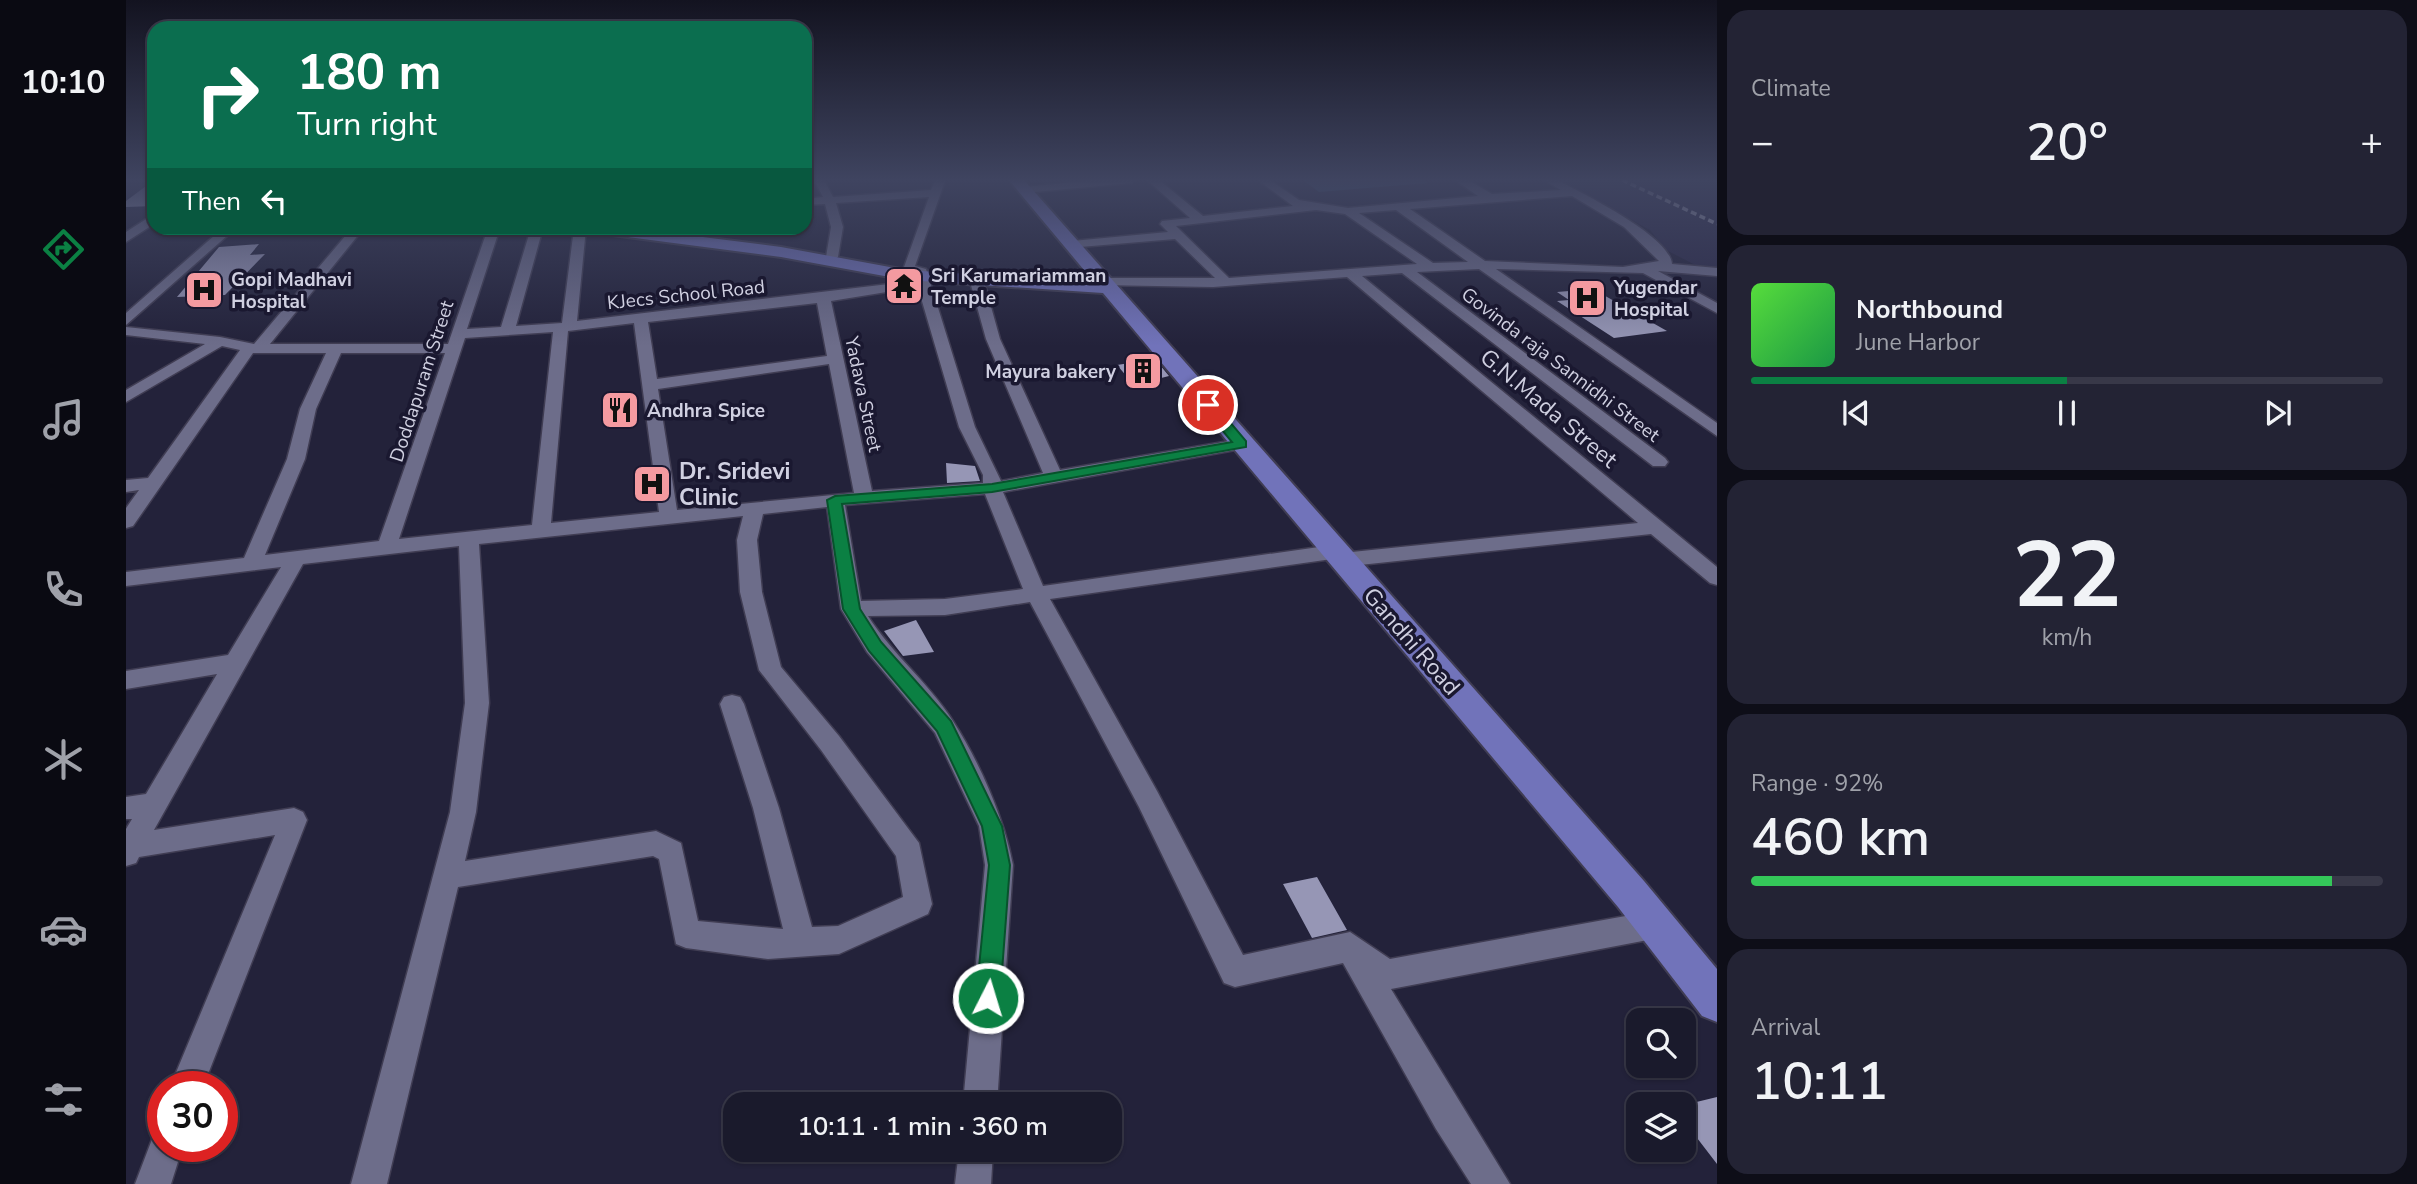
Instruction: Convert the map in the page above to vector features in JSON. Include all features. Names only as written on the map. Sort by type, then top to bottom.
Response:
[{"type":"main road","points":[[653,235],[977,280],[1113,284]]},
{"type":"main road","points":[[682,235],[913,271]]},
{"type":"main road","name":"Gandhi Road","points":[[1063,235],[1113,284],[1241,444],[1622,884],[1717,1001]]},
{"type":"street","points":[[126,321],[222,235]]},
{"type":"street","points":[[126,522],[253,349],[352,235]]},
{"type":"street","name":"Doddapuram Street","points":[[387,547],[492,235]]},
{"type":"street","points":[[508,330],[535,235]]},
{"type":"street","points":[[541,531],[565,326],[579,235]]},
{"type":"street","points":[[832,257],[840,235]]},
{"type":"street","points":[[923,235],[913,271],[967,427],[992,475],[992,488],[1036,594],[1148,799],[1235,972],[1350,947]]},
{"type":"street","points":[[1072,246],[1176,235]]},
{"type":"street","points":[[1178,235],[1224,280]]},
{"type":"street","points":[[1383,235],[1431,268]]},
{"type":"street","points":[[1442,235],[1717,431]]},
{"type":"street","points":[[1642,235],[1654,244],[1667,262],[1654,268]]},
{"type":"street","points":[[1113,284],[1532,265],[1717,272]]},
{"type":"street","points":[[1654,268],[1717,309]]},
{"type":"street","name":"Govinda raja Sannidhi Street","points":[[1406,270],[1659,462]]},
{"type":"street","name":"KJecs School Road","points":[[126,331],[220,341],[253,349],[335,349],[456,341],[508,330],[823,298],[894,287],[913,271]]},
{"type":"street","name":"G.N.Mada Street","points":[[1351,274],[1717,578]]},
{"type":"street","points":[[977,280],[993,339],[1055,479]]},
{"type":"street","name":"Yadava Street","points":[[823,298],[864,498]]},
{"type":"street","points":[[640,318],[669,518]]},
{"type":"street","points":[[126,397],[220,341]]},
{"type":"street","points":[[252,563],[296,460],[308,409],[335,349]]},
{"type":"street","points":[[650,385],[835,359]]},
{"type":"street","points":[[126,579],[469,538],[835,500],[992,488],[1241,444]]},
{"type":"street","points":[[126,486],[154,483]]},
{"type":"street","points":[[835,500],[852,609],[875,646],[944,727],[992,826],[999,865],[981,1092]]},
{"type":"street","points":[[448,876],[656,843],[671,852],[686,934],[768,944],[839,940],[918,904],[909,852],[830,743],[770,670],[751,592],[747,540],[754,509]]},
{"type":"street","points":[[852,609],[945,607],[1337,556],[1656,527]]},
{"type":"street","points":[[369,1184],[463,812],[477,702],[469,538]]},
{"type":"street","points":[[128,850],[296,558]]},
{"type":"street","points":[[126,680],[235,663]]},
{"type":"street","points":[[732,704],[766,808],[801,942]]},
{"type":"street","points":[[126,808],[153,805]]},
{"type":"street","points":[[128,850],[294,820],[192,1071]]},
{"type":"street","points":[[1350,947],[1386,975],[1653,925]]},
{"type":"street","points":[[1350,947],[1448,1117],[1492,1184]]},
{"type":"street","points":[[153,1184],[161,1162]]},
{"type":"street","points":[[973,1184],[975,1162]]},
{"type":"shaded area","points":[[1654,235],[1717,235],[1717,272],[1709,272],[1666,250]]},
{"type":"building","points":[[259,244],[250,255],[265,254],[225,295],[177,297],[219,247]]},
{"type":"building","points":[[1593,289],[1667,331],[1614,338],[1557,301],[1569,300],[1557,292]]},
{"type":"building","name":"Mayura bakery","points":[[1155,359],[1169,376],[1134,385],[1117,365]]},
{"type":"building","points":[[946,463],[975,466],[980,481],[947,483]]},
{"type":"building","points":[[916,620],[934,652],[903,656],[884,631]]},
{"type":"building","points":[[1317,877],[1347,930],[1312,938],[1283,884]]},
{"type":"building","points":[[1717,1097],[1717,1164],[1696,1137],[1696,1102]]},
{"type":"place","name":"Sri Karumariamman Temple","points":[[904,286]]},
{"type":"place","name":"Gopi Madhavi Hospital","points":[[204,290]]},
{"type":"place","name":"Yugendar Hospital","points":[[1587,298]]},
{"type":"place","name":"Mayura bakery","points":[[1143,371]]},
{"type":"place","name":"Andhra Spice","points":[[620,410]]},
{"type":"place","name":"Dr. Sridevi Clinic","points":[[652,484]]},
{"type":"route","points":[[988,998],[999,865],[992,826],[944,727],[875,646],[852,609],[835,500],[992,488],[1241,444],[1208,405]]}]
